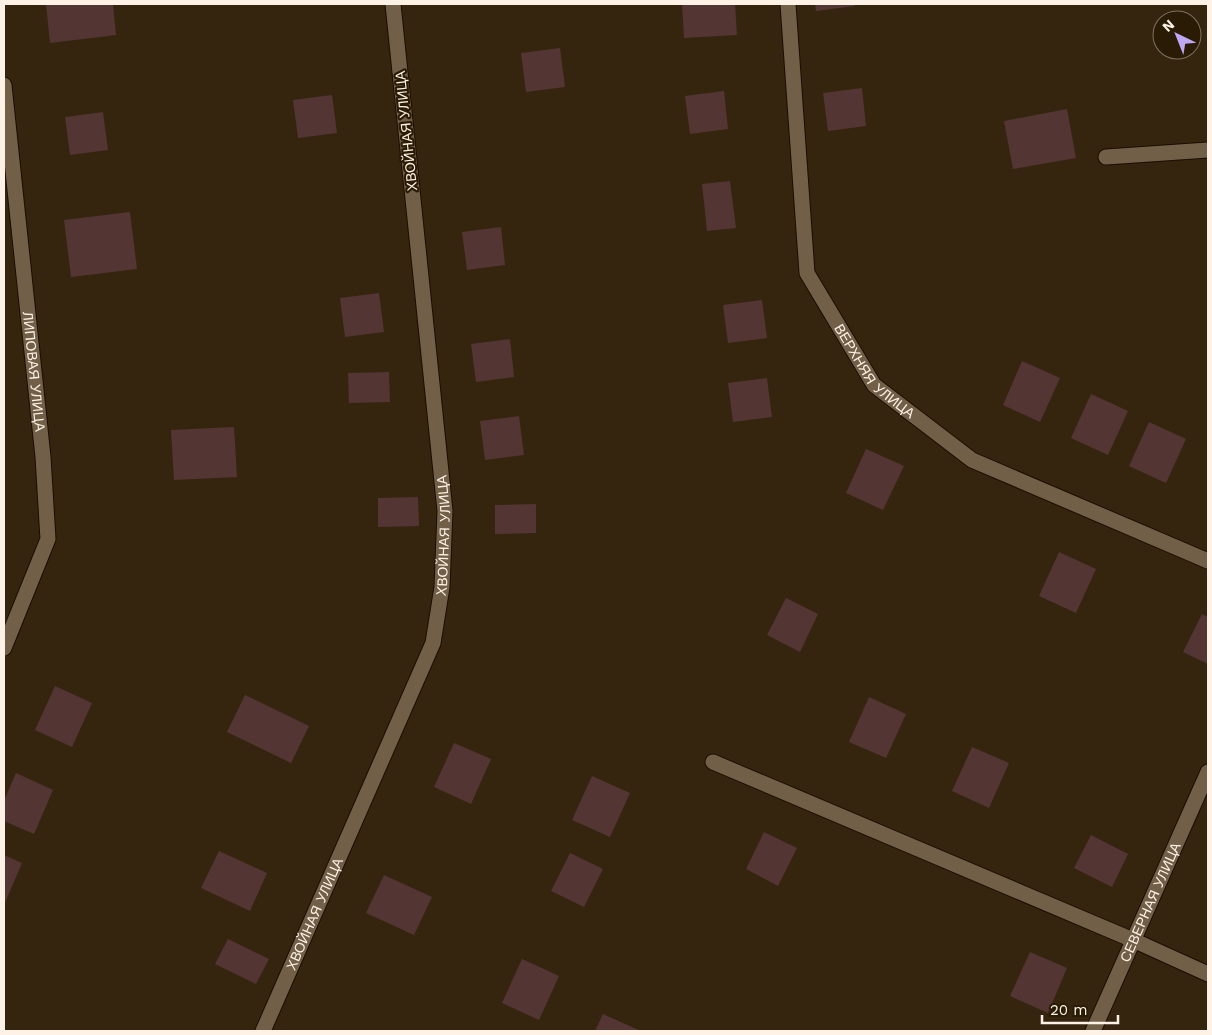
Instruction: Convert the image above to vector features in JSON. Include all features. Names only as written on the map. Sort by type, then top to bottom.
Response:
[{"type":"street","name":"ХВОЙНАЯ УЛИЦА","points":[[263,1031],[432,643],[442,587],[445,511],[393,4]]},
{"type":"street","name":"ВЕРХНЯЯ УЛИЦА","points":[[788,4],[807,273],[874,385],[972,460],[1208,561]]},
{"type":"street","name":"ЛИПОВАЯ УЛИЦА","points":[[4,85],[43,458],[48,539],[4,648]]},
{"type":"street","points":[[1106,157],[1208,150]]},
{"type":"street","points":[[713,762],[1133,940],[1208,974]]},
{"type":"street","name":"СЕВЕРНАЯ УЛИЦА","points":[[1093,1031],[1208,772]]},
{"type":"building","points":[[46,4],[113,4],[116,35],[50,43]]},
{"type":"building","points":[[682,4],[735,4],[737,35],[684,38]]},
{"type":"building","points":[[815,4],[854,4],[855,6],[816,11]]},
{"type":"building","points":[[560,48],[565,87],[526,92],[521,53]]},
{"type":"building","points":[[862,88],[866,126],[828,131],[823,93]]},
{"type":"building","points":[[724,91],[728,129],[690,134],[685,96]]},
{"type":"building","points":[[332,95],[337,133],[298,138],[293,100]]},
{"type":"building","points":[[1067,109],[1076,158],[1013,169],[1004,121]]},
{"type":"building","points":[[103,112],[108,150],[70,155],[65,117]]},
{"type":"building","points":[[730,181],[736,228],[707,231],[702,184]]},
{"type":"building","points":[[130,212],[137,269],[71,277],[64,220]]},
{"type":"building","points":[[501,227],[505,265],[467,270],[462,232]]},
{"type":"building","points":[[379,293],[384,332],[345,337],[340,298]]},
{"type":"building","points":[[762,300],[767,338],[728,343],[723,305]]},
{"type":"building","points":[[510,339],[514,377],[476,382],[471,344]]},
{"type":"building","points":[[1022,361],[1060,378],[1040,422],[1003,405]]},
{"type":"building","points":[[389,372],[390,402],[349,403],[348,373]]},
{"type":"building","points":[[767,378],[772,417],[733,422],[728,383]]},
{"type":"building","points":[[1091,394],[1128,411],[1108,455],[1071,438]]},
{"type":"building","points":[[519,416],[524,455],[485,460],[480,421]]},
{"type":"building","points":[[1149,422],[1186,439],[1166,483],[1129,466]]},
{"type":"building","points":[[234,427],[237,477],[174,480],[171,430]]},
{"type":"building","points":[[866,449],[904,466],[883,510],[846,493]]},
{"type":"building","points":[[418,497],[419,526],[378,527],[378,498]]},
{"type":"building","points":[[536,504],[536,533],[495,534],[495,505]]},
{"type":"building","points":[[1059,552],[1096,569],[1076,613],[1039,596]]},
{"type":"building","points":[[786,598],[818,614],[800,652],[767,635]]},
{"type":"building","points":[[1202,614],[1208,617],[1208,664],[1183,652]]},
{"type":"building","points":[[55,686],[92,703],[72,747],[35,730]]},
{"type":"building","points":[[245,695],[309,726],[291,763],[227,732]]},
{"type":"building","points":[[869,697],[906,714],[886,758],[849,742]]},
{"type":"building","points":[[454,743],[491,759],[471,804],[434,787]]},
{"type":"building","points":[[972,747],[1009,763],[989,808],[952,791]]},
{"type":"building","points":[[16,773],[53,790],[34,834],[4,821],[4,801]]},
{"type":"building","points":[[592,776],[630,793],[610,837],[572,820]]},
{"type":"building","points":[[764,832],[797,848],[778,886],[746,869]]},
{"type":"building","points":[[1091,835],[1128,854],[1112,887],[1074,868]]},
{"type":"building","points":[[219,851],[267,873],[250,911],[201,888]]},
{"type":"building","points":[[570,853],[603,869],[584,907],[551,891]]},
{"type":"building","points":[[4,855],[22,863],[4,905]]},
{"type":"building","points":[[384,875],[432,897],[414,935],[366,913]]},
{"type":"building","points":[[228,939],[269,959],[256,984],[215,964]]},
{"type":"building","points":[[1030,952],[1067,968],[1048,1013],[1010,996]]},
{"type":"building","points":[[522,959],[559,976],[539,1020],[502,1003]]},
{"type":"building","points":[[603,1014],[641,1031],[595,1031]]}]
